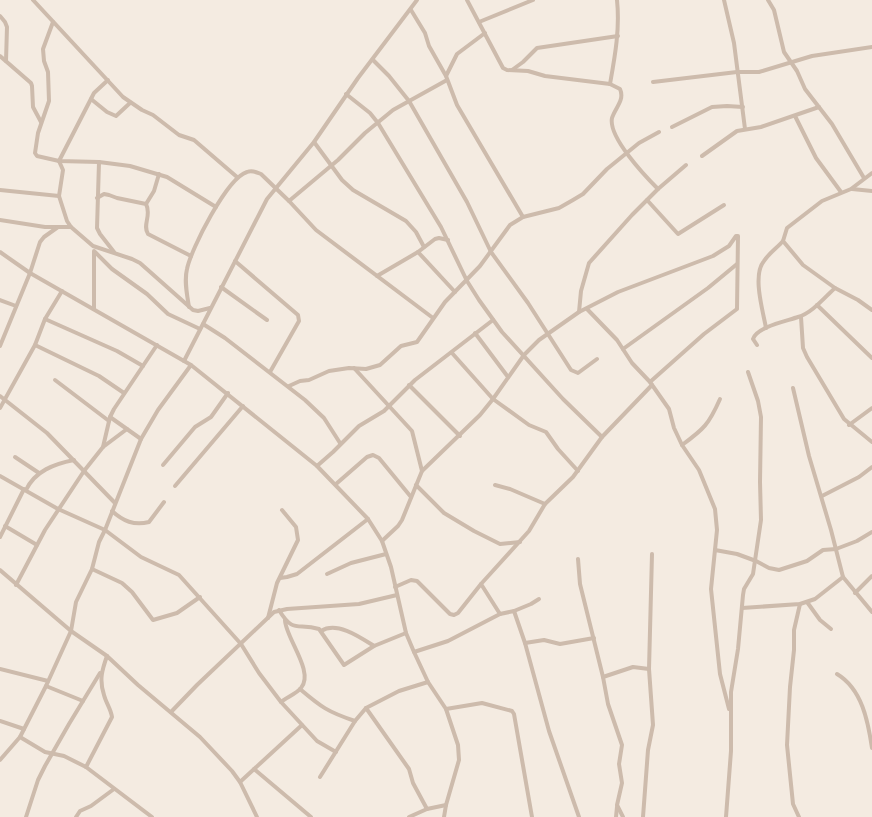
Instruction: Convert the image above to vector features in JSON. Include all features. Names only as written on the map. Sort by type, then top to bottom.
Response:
[{"type":"street","points":[[33,0],[130,102],[153,114],[179,135],[194,140],[237,177]]},
{"type":"street","points":[[184,361],[267,198],[314,142],[346,94],[417,0]]},
{"type":"street","points":[[467,0],[501,66],[507,70],[523,70],[545,76],[610,84],[620,89],[622,93],[620,103],[613,115],[612,124],[627,154],[658,189]]},
{"type":"street","points":[[479,22],[533,0]]},
{"type":"street","points":[[610,84],[618,36],[619,17],[617,0]]},
{"type":"street","points":[[724,0],[734,40],[745,129]]},
{"type":"street","points":[[768,0],[774,10],[784,52],[797,71],[805,89],[832,124],[864,178]]},
{"type":"street","points":[[411,10],[425,33],[457,105],[523,217]]},
{"type":"street","points":[[0,16],[7,27],[6,61]]},
{"type":"street","points":[[53,22],[43,49],[44,61],[48,72],[49,101],[41,122],[35,152],[41,158],[130,166],[159,174],[191,190],[216,207]]},
{"type":"street","points":[[289,201],[332,165],[359,138],[396,108],[446,78],[457,54],[485,33]]},
{"type":"street","points":[[512,70],[537,48],[618,36]]},
{"type":"street","points":[[653,82],[737,72],[764,71],[812,56],[872,48]]},
{"type":"street","points":[[0,56],[31,83],[33,107],[41,122]]},
{"type":"street","points":[[373,60],[409,101],[467,202],[490,252],[574,372],[578,374],[597,359]]},
{"type":"street","points":[[59,161],[94,93],[108,80]]},
{"type":"street","points":[[346,94],[370,113],[378,123],[448,240],[466,281],[493,320],[563,399],[602,437]]},
{"type":"street","points":[[91,99],[107,112],[116,116],[130,102]]},
{"type":"street","points":[[702,156],[731,134],[745,129],[761,128],[818,106]]},
{"type":"street","points":[[672,127],[712,107],[743,107]]},
{"type":"street","points":[[795,116],[816,158],[841,192]]},
{"type":"street","points":[[289,386],[329,372],[354,368],[366,369],[380,365],[401,346],[417,342],[433,318],[466,281],[510,226],[523,217],[559,208],[574,200],[591,187],[607,169],[643,140],[659,132]]},
{"type":"street","points":[[314,142],[342,180],[353,190],[406,221],[416,232],[424,247]]},
{"type":"street","points":[[59,161],[63,170],[59,196],[67,221],[71,227],[93,246],[140,264],[192,310],[198,312],[210,308]]},
{"type":"street","points":[[100,162],[97,228],[114,253]]},
{"type":"street","points":[[579,312],[581,290],[589,264],[647,200],[686,165]]},
{"type":"street","points":[[189,307],[186,277],[191,256],[201,232],[237,177],[248,171],[256,172],[276,187],[316,230],[433,318]]},
{"type":"street","points":[[851,189],[872,173]]},
{"type":"street","points":[[146,204],[154,191],[159,174]]},
{"type":"street","points":[[766,328],[760,300],[760,271],[763,262],[783,241],[787,228],[822,201],[841,192],[851,189],[872,191]]},
{"type":"street","points":[[0,190],[59,196]]},
{"type":"street","points":[[97,198],[104,194],[146,204],[149,209],[146,226],[148,234],[191,256]]},
{"type":"street","points":[[647,200],[678,234],[724,205]]},
{"type":"street","points":[[0,220],[71,227]]},
{"type":"street","points":[[0,346],[2,335],[30,273],[40,242],[58,227]]},
{"type":"street","points":[[382,541],[398,526],[422,471],[460,436],[493,399],[524,355],[547,334],[579,312],[618,292],[712,256],[727,247],[737,235],[737,309],[704,334],[651,383],[602,437],[578,471],[545,504],[534,524],[520,542],[493,569],[458,613],[450,614],[417,581],[411,580],[395,587]]},
{"type":"street","points":[[377,276],[418,252],[437,238],[448,240]]},
{"type":"street","points":[[783,241],[803,265],[835,288],[872,310]]},
{"type":"street","points":[[93,246],[94,309]]},
{"type":"street","points":[[0,252],[30,273],[191,365],[317,466],[368,519],[382,541],[406,633],[428,682],[446,709],[458,745],[458,760],[444,817]]},
{"type":"street","points":[[94,252],[112,269],[147,294],[168,314],[200,329]]},
{"type":"street","points":[[418,252],[455,292]]},
{"type":"street","points":[[235,261],[298,314],[299,321],[270,372]]},
{"type":"street","points":[[623,349],[737,264]]},
{"type":"street","points":[[221,287],[267,320]]},
{"type":"street","points":[[757,345],[754,336],[766,328],[801,317],[835,288]]},
{"type":"street","points":[[0,408],[2,398],[35,345],[45,319],[62,291]]},
{"type":"street","points":[[0,300],[16,306]]},
{"type":"street","points":[[817,305],[872,358]]},
{"type":"street","points":[[587,309],[651,383],[671,413],[672,424],[682,445],[699,470],[715,509],[717,530],[711,589],[721,681],[731,713]]},
{"type":"street","points":[[801,317],[803,348],[838,412],[849,425],[872,442]]},
{"type":"street","points":[[45,319],[117,351],[143,366]]},
{"type":"street","points":[[317,466],[359,426],[380,414],[409,385],[493,320]]},
{"type":"street","points":[[203,324],[225,338],[289,386],[324,418],[340,444]]},
{"type":"street","points":[[475,333],[508,377]]},
{"type":"street","points":[[35,345],[99,376],[124,393]]},
{"type":"street","points":[[103,447],[109,419],[124,393],[157,345]]},
{"type":"street","points":[[452,353],[493,399],[529,425],[546,432],[558,449],[578,471]]},
{"type":"street","points":[[0,760],[20,737],[71,631],[76,602],[92,570],[99,542],[141,439],[158,410],[191,365]]},
{"type":"street","points":[[354,368],[412,431],[422,471]]},
{"type":"street","points":[[726,817],[731,751],[731,692],[744,589],[753,574],[761,520],[761,418],[758,401],[748,372]]},
{"type":"street","points":[[54,380],[141,439]]},
{"type":"street","points":[[409,385],[460,436]]},
{"type":"street","points":[[793,388],[809,456],[844,577],[872,612]]},
{"type":"street","points":[[163,465],[195,428],[211,417],[228,393]]},
{"type":"street","points":[[2,398],[47,433],[115,503]]},
{"type":"street","points":[[682,445],[706,426],[720,399]]},
{"type":"street","points":[[175,486],[243,406]]},
{"type":"street","points":[[849,425],[872,408]]},
{"type":"street","points":[[16,585],[58,509],[84,471],[103,447],[127,429]]},
{"type":"street","points":[[336,484],[373,455],[379,458],[411,497]]},
{"type":"street","points":[[15,457],[39,474]]},
{"type":"street","points":[[0,537],[31,480],[60,464],[74,460]]},
{"type":"street","points":[[822,496],[859,477],[872,467]]},
{"type":"street","points":[[0,476],[58,509],[105,530],[141,557],[179,575],[241,644],[259,673],[281,702],[317,741],[336,752]]},
{"type":"street","points":[[416,485],[444,513],[474,531],[500,544],[520,542]]},
{"type":"street","points":[[495,485],[510,489],[545,504]]},
{"type":"street","points":[[112,511],[125,521],[149,522],[164,502]]},
{"type":"street","points":[[268,618],[272,600],[295,547],[298,534],[293,521],[282,510]]},
{"type":"street","points":[[280,578],[297,574],[368,519]]},
{"type":"street","points":[[5,526],[37,545]]},
{"type":"street","points":[[715,550],[737,554],[769,568],[779,570],[807,561],[823,550],[836,550],[872,532]]},
{"type":"street","points":[[326,574],[351,563],[386,554]]},
{"type":"street","points":[[643,817],[648,750],[653,725],[649,669],[652,554]]},
{"type":"street","points":[[578,559],[580,584],[608,704],[622,745],[618,764],[622,783],[616,817]]},
{"type":"street","points":[[0,570],[71,631],[107,656],[212,750],[240,782],[257,817]]},
{"type":"street","points":[[92,570],[122,583],[132,592],[153,620],[177,613],[200,597]]},
{"type":"street","points":[[855,593],[872,576]]},
{"type":"street","points":[[742,608],[807,602],[815,599],[844,577]]},
{"type":"street","points":[[482,584],[500,614]]},
{"type":"street","points":[[171,712],[196,685],[274,612],[279,610],[360,604],[397,595]]},
{"type":"street","points":[[414,652],[448,641],[500,614],[514,611],[539,599]]},
{"type":"street","points":[[807,602],[820,620],[831,629]]},
{"type":"street","points":[[799,817],[793,804],[787,744],[794,630],[800,604]]},
{"type":"street","points":[[279,610],[285,620],[293,626],[316,628],[321,631],[344,665],[374,646],[406,633]]},
{"type":"street","points":[[514,611],[525,643],[549,731],[579,817]]},
{"type":"street","points":[[281,702],[300,689],[303,683],[304,670],[286,627],[285,620]]},
{"type":"street","points":[[321,631],[328,627],[345,630],[374,646]]},
{"type":"street","points":[[525,643],[544,640],[560,644],[594,638]]},
{"type":"street","points":[[26,817],[38,780],[100,673],[107,656]]},
{"type":"street","points":[[603,677],[633,667],[649,669]]},
{"type":"street","points":[[0,669],[47,684],[83,701]]},
{"type":"street","points":[[86,767],[112,717],[111,710],[103,694],[100,673]]},
{"type":"street","points":[[837,674],[851,684],[858,694],[872,748]]},
{"type":"street","points":[[320,777],[355,721],[366,708],[399,691],[428,682]]},
{"type":"street","points":[[300,689],[322,708],[335,715],[355,721]]},
{"type":"street","points":[[446,709],[482,702],[512,711],[532,817]]},
{"type":"street","points":[[366,708],[409,769],[413,783],[427,809]]},
{"type":"street","points":[[0,721],[24,729]]},
{"type":"street","points":[[240,782],[302,725]]},
{"type":"street","points":[[20,737],[45,752],[64,756],[86,767],[151,817]]},
{"type":"street","points":[[254,769],[311,817]]},
{"type":"street","points":[[76,817],[80,810],[91,806],[114,789]]},
{"type":"street","points":[[410,817],[427,809],[446,805]]},
{"type":"street","points":[[617,805],[623,817]]}]
